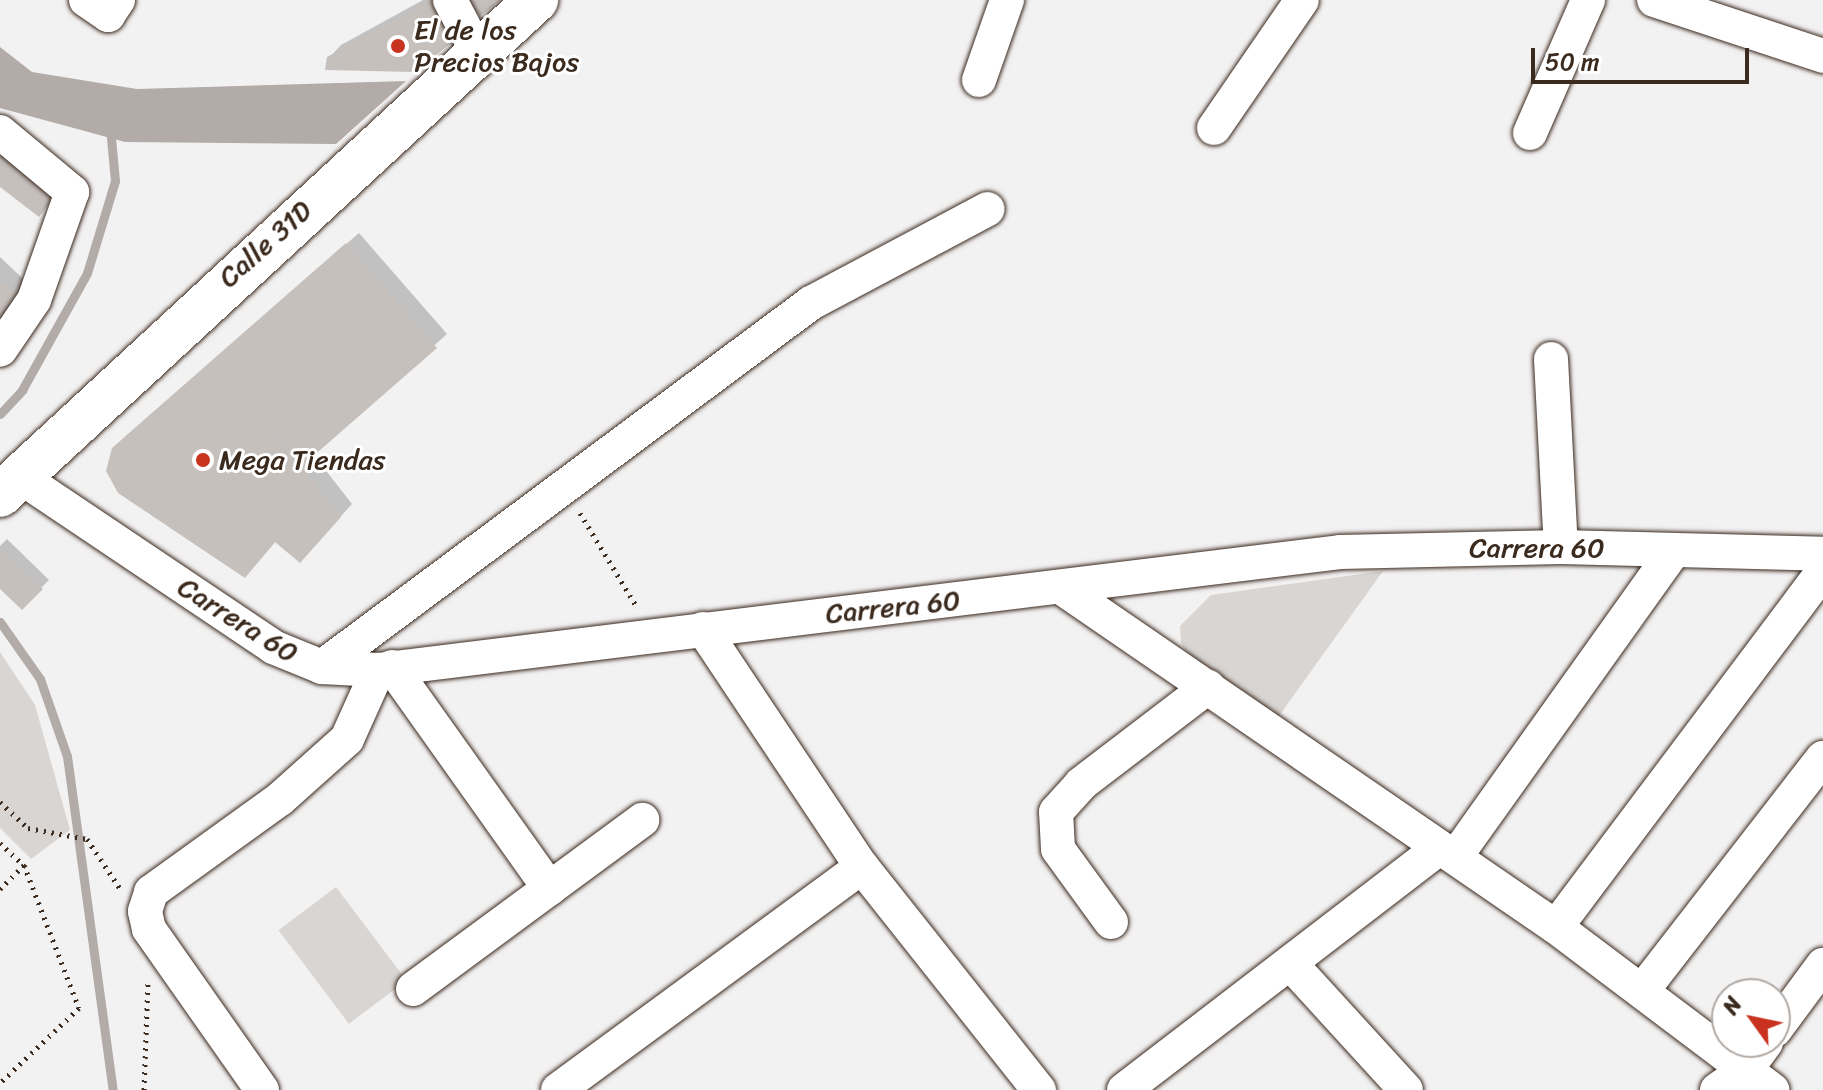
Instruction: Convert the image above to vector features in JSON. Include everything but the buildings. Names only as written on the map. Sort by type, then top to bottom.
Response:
[{"type":"street","points":[[450,0],[478,53]]},
{"type":"street","name":"Calle 31D","points":[[9,486],[345,171],[536,0]]},
{"type":"street","points":[[979,80],[1007,0]]},
{"type":"street","points":[[1214,128],[1302,0]]},
{"type":"street","points":[[1530,133],[1588,0]]},
{"type":"street","points":[[1654,0],[1823,56]]},
{"type":"street","points":[[0,132],[72,192],[34,300],[0,350]]},
{"type":"street","points":[[322,667],[557,489],[811,303],[988,209]]},
{"type":"street","points":[[1551,359],[1561,547]]},
{"type":"street","name":"Carrera 60","points":[[9,486],[273,647],[322,667],[385,669],[1340,552],[1561,547],[1823,554]]},
{"type":"street","points":[[1124,1090],[1290,963],[1448,852],[1674,550]]},
{"type":"street","points":[[1556,927],[1823,571]]},
{"type":"street","points":[[1062,588],[1556,927],[1759,1080]]},
{"type":"street","points":[[703,629],[862,867],[1039,1090]]},
{"type":"street","points":[[262,1090],[149,929],[151,892],[280,799],[347,739],[385,669],[550,889]]},
{"type":"street","points":[[1111,922],[1058,849],[1056,812],[1208,687]]},
{"type":"street","points":[[1642,991],[1823,758]]},
{"type":"street","points":[[413,989],[642,820]]},
{"type":"street","points":[[558,1090],[862,867]]},
{"type":"street","points":[[1290,963],[1406,1090]]},
{"type":"street","points":[[1791,1008],[1823,965]]},
{"type":"street","points":[[1759,1080],[1763,1058]]},
{"type":"street","points":[[1717,1090],[1759,1080]]},
{"type":"path","points":[[557,489],[600,540],[649,635]]},
{"type":"path","points":[[0,802],[28,828],[87,839],[98,856]]},
{"type":"path","points":[[0,843],[24,865],[79,1008],[0,1083]]},
{"type":"path","points":[[0,889],[24,865]]},
{"type":"path","points":[[144,1090],[149,929]]},
{"type":"shaded area","points":[[0,47],[32,72],[137,89],[406,81],[336,144],[125,142],[0,108]]},
{"type":"shaded area","points":[[1383,571],[1276,720],[1188,656],[1181,643],[1180,626],[1211,595]]},
{"type":"shaded area","points":[[0,652],[35,705],[70,830],[31,859],[0,828]]},
{"type":"shaded area","points":[[336,887],[406,980],[349,1024],[278,930]]},
{"type":"waterway","points":[[0,414],[22,390],[87,273],[115,181],[110,127]]},
{"type":"waterway","points":[[0,622],[40,679],[67,756],[113,1090]]},
{"type":"place","name":"El de los Precios Bajos","points":[[398,46]]},
{"type":"place","name":"Mega Tiendas","points":[[203,460]]}]
